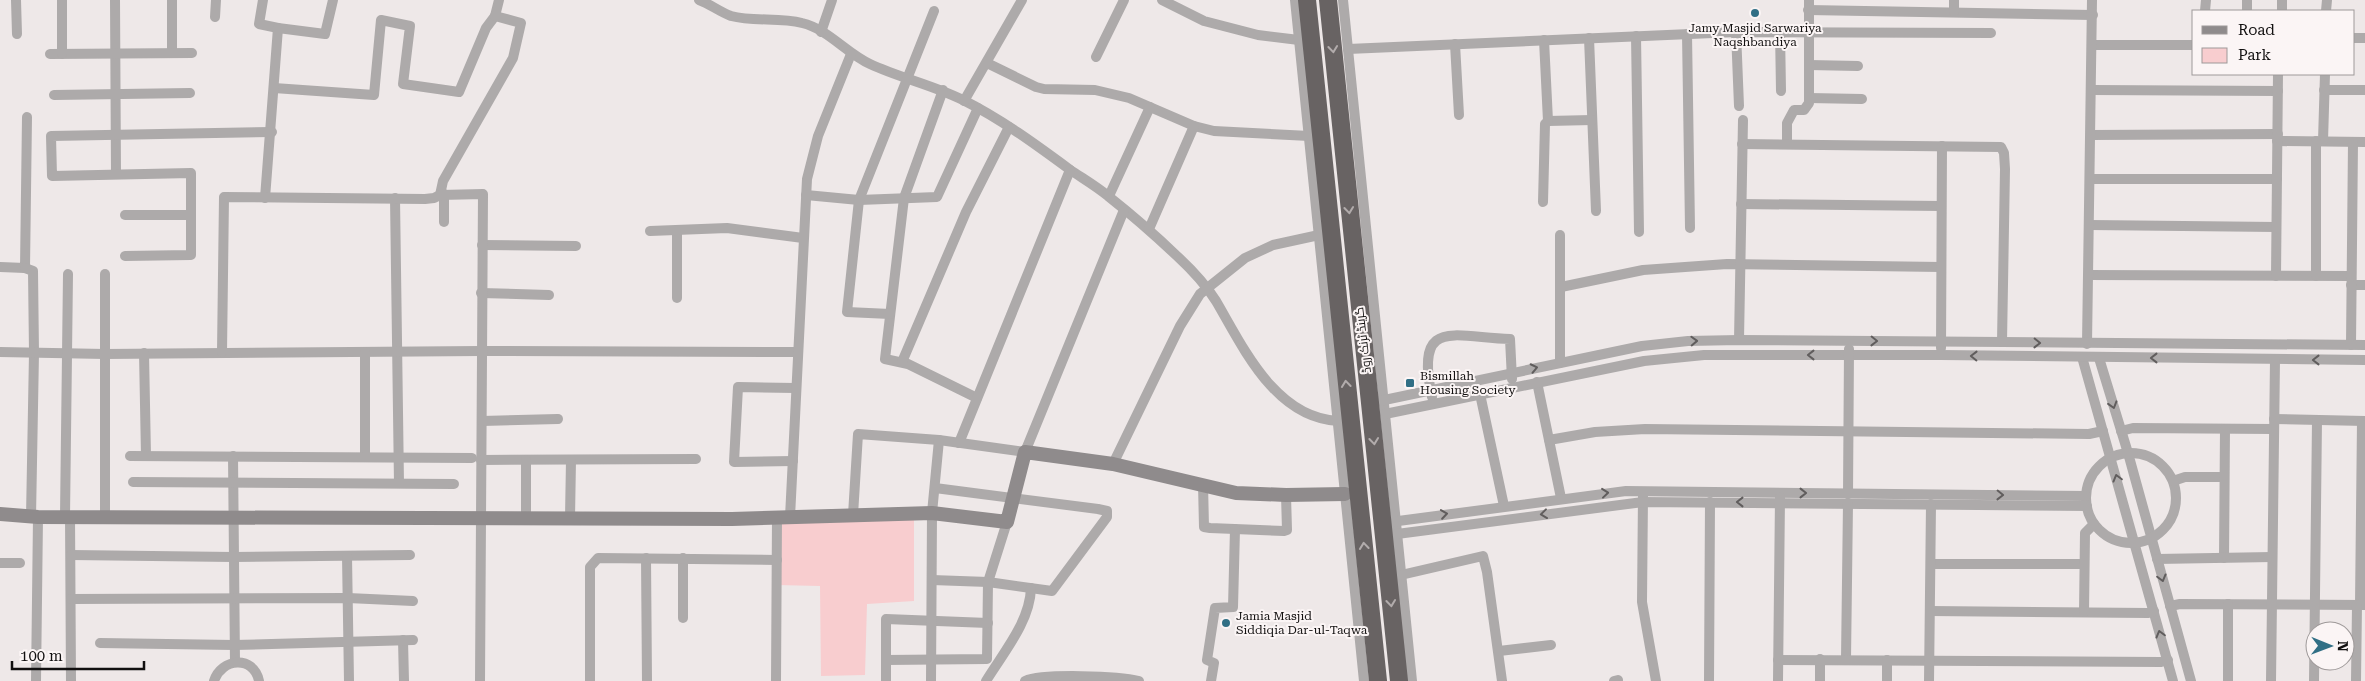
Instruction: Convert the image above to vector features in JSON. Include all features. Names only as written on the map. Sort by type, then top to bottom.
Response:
[{"type":"highway","name":"گرینڈ ٹرنک روڈ","points":[[1307,0],[1325,238],[1378,681]]},
{"type":"highway","name":"گرینڈ ٹرنک روڈ","points":[[1328,0],[1350,143],[1352,238],[1363,269],[1389,522],[1399,681]]},
{"type":"highway","points":[[1325,238],[1352,238]]},
{"type":"street","points":[[16,0],[17,34]]},
{"type":"street","points":[[62,0],[62,54]]},
{"type":"street","points":[[114,0],[116,174]]},
{"type":"street","points":[[172,0],[172,53]]},
{"type":"street","points":[[215,17],[216,0]]},
{"type":"street","points":[[263,0],[259,24],[326,34],[333,0]]},
{"type":"street","points":[[274,88],[374,95],[381,20],[410,26],[403,84],[459,92],[486,28],[495,16],[499,0]]},
{"type":"street","points":[[699,0],[731,16],[803,23],[822,32],[851,54],[870,64],[943,90],[1009,126],[1109,196],[1149,229],[1181,260],[1206,289],[1250,360],[1267,382],[1292,405],[1323,420],[1338,420]]},
{"type":"street","points":[[822,32],[832,0]]},
{"type":"street","points":[[964,101],[1022,0]]},
{"type":"street","points":[[1096,58],[1124,0]]},
{"type":"street","points":[[1162,0],[1204,21],[1258,36],[1299,40]]},
{"type":"street","points":[[1294,0],[1309,136],[1325,238],[1338,420],[1364,681]]},
{"type":"street","points":[[1343,0],[1348,49],[1350,143],[1363,269]]},
{"type":"street","points":[[1954,0],[1954,12]]},
{"type":"street","points":[[2087,344],[2092,135],[2092,0]]},
{"type":"street","points":[[1787,143],[1789,117],[1794,110],[1808,107],[1808,5],[1954,12],[2093,15]]},
{"type":"street","points":[[890,314],[847,312],[859,200],[934,11]]},
{"type":"street","points":[[444,222],[443,181],[514,58],[521,23],[495,16]]},
{"type":"street","points":[[265,198],[272,132],[278,28]]},
{"type":"street","points":[[1348,49],[1808,30],[1991,33]]},
{"type":"street","points":[[1780,31],[1781,90]]},
{"type":"street","points":[[1736,32],[1739,106]]},
{"type":"street","points":[[1687,34],[1690,228]]},
{"type":"street","points":[[1636,36],[1639,232]]},
{"type":"street","points":[[1589,38],[1596,211]]},
{"type":"street","points":[[1543,202],[1545,124],[1548,121],[1544,40]]},
{"type":"street","points":[[1455,44],[1459,115]]},
{"type":"street","points":[[2092,45],[2192,45]]},
{"type":"street","points":[[50,54],[192,53]]},
{"type":"street","points":[[776,681],[777,560],[792,461],[807,179],[818,136],[851,54]]},
{"type":"street","points":[[987,63],[1044,89],[1095,90],[1129,98],[1194,126],[1214,131],[1309,136]]},
{"type":"street","points":[[1809,65],[1858,66]]},
{"type":"street","points":[[2276,276],[2278,75]]},
{"type":"street","points":[[2316,276],[2320,141],[2325,75]]},
{"type":"street","points":[[943,90],[904,198],[885,359],[908,364],[977,398]]},
{"type":"street","points":[[2092,90],[2278,90]]},
{"type":"street","points":[[2324,90],[2365,90]]},
{"type":"street","points":[[54,95],[190,93]]},
{"type":"street","points":[[1809,98],[1862,99]]},
{"type":"street","points":[[1109,196],[1150,107]]},
{"type":"street","points":[[806,195],[859,200],[937,197],[978,108]]},
{"type":"street","points":[[25,268],[27,117]]},
{"type":"street","points":[[1548,121],[1592,120]]},
{"type":"street","points":[[1740,340],[1743,120]]},
{"type":"street","points":[[902,362],[966,212],[1009,126]]},
{"type":"street","points":[[1149,229],[1194,126]]},
{"type":"street","points":[[125,256],[191,255],[191,173],[52,176],[51,136],[272,132]]},
{"type":"street","points":[[2092,135],[2278,138],[2365,142]]},
{"type":"street","points":[[2351,345],[2352,142]]},
{"type":"street","points":[[1742,144],[1998,146],[2003,149],[2002,342]]},
{"type":"street","points":[[1941,355],[1942,146]]},
{"type":"street","points":[[959,443],[1070,170]]},
{"type":"street","points":[[2090,179],[2277,179]]},
{"type":"street","points":[[222,352],[222,201],[226,196],[425,199],[434,198],[442,194],[483,194],[481,293],[482,421],[477,459],[480,518],[480,681]]},
{"type":"street","points":[[395,198],[399,483]]},
{"type":"street","points":[[1741,204],[1941,206]]},
{"type":"street","points":[[886,660],[987,659],[988,582],[1007,522],[1025,452],[1124,210]]},
{"type":"street","points":[[125,215],[191,215]]},
{"type":"street","points":[[2090,225],[2276,227]]},
{"type":"street","points":[[650,231],[726,228],[803,238]]},
{"type":"street","points":[[677,230],[677,298]]},
{"type":"street","points":[[1560,235],[1562,287],[1560,363]]},
{"type":"street","points":[[1113,464],[1180,326],[1200,294],[1244,258],[1266,248],[1325,238]]},
{"type":"street","points":[[482,246],[576,246]]},
{"type":"street","points":[[1562,287],[1644,270],[1727,264],[1942,267]]},
{"type":"street","points":[[0,267],[25,268],[33,271],[36,681]]},
{"type":"street","points":[[68,274],[66,353],[68,516],[71,555],[71,681]]},
{"type":"street","points":[[105,274],[105,516]]},
{"type":"street","points":[[2089,275],[2316,276],[2351,280],[2365,285]]},
{"type":"street","points":[[481,293],[549,295]]},
{"type":"street","points":[[1433,403],[1427,355],[1434,341],[1446,336],[1510,340],[1510,373],[1513,387]]},
{"type":"street","points":[[1412,681],[1397,534],[1389,522],[1385,414],[1377,402],[1642,346],[1688,342],[1740,340],[2365,345]]},
{"type":"street","points":[[1846,659],[1850,341]]},
{"type":"street","points":[[2185,359],[2186,344]]},
{"type":"street","points":[[0,352],[105,354],[144,352],[481,351],[797,352]]},
{"type":"street","points":[[144,352],[146,456]]},
{"type":"street","points":[[365,352],[365,456]]},
{"type":"street","points":[[1385,414],[1644,360],[1672,357],[1744,354],[2365,360]]},
{"type":"street","points":[[2082,358],[2174,681]]},
{"type":"street","points":[[2099,358],[2128,453],[2191,681]]},
{"type":"street","points":[[2271,681],[2275,360]]},
{"type":"street","points":[[1536,382],[1561,498]]},
{"type":"street","points":[[792,461],[734,462],[738,387],[795,388]]},
{"type":"street","points":[[1480,394],[1504,506]]},
{"type":"street","points":[[482,421],[558,419]]},
{"type":"street","points":[[2121,431],[2133,428],[2225,429],[2317,420],[2364,421],[2361,605],[2356,681]]},
{"type":"street","points":[[2314,681],[2317,420]]},
{"type":"street","points":[[1549,440],[1622,429],[2089,434],[2103,431]]},
{"type":"street","points":[[2224,558],[2225,429]]},
{"type":"street","points":[[853,515],[858,434],[939,440],[1113,464],[1236,493],[1286,495],[1345,494]]},
{"type":"street","points":[[931,681],[932,513],[939,440]]},
{"type":"street","points":[[2128,453],[2142,454],[2155,460],[2165,469],[2173,481],[2176,503],[2172,517],[2164,529],[2152,538],[2135,543],[2112,539],[2094,524],[2086,501],[2089,483],[2095,471],[2111,458],[2128,453]]},
{"type":"street","points":[[130,456],[365,456],[526,460],[696,459]]},
{"type":"street","points":[[233,456],[235,662]]},
{"type":"street","points":[[526,460],[526,518]]},
{"type":"street","points":[[570,518],[571,460]]},
{"type":"street","points":[[2173,481],[2185,477],[2224,477]]},
{"type":"street","points":[[133,482],[454,484]]},
{"type":"street","points":[[1203,484],[1204,527],[1287,530],[1286,495]]},
{"type":"street","points":[[932,580],[988,582],[1052,591],[1107,517],[1107,511],[1014,497],[935,488]]},
{"type":"street","points":[[1397,534],[1643,497],[1710,502],[1780,498]]},
{"type":"street","points":[[1643,497],[1642,602],[1656,681]]},
{"type":"street","points":[[1389,522],[1561,498],[1848,498],[2086,501]]},
{"type":"street","points":[[1778,681],[1780,498]]},
{"type":"street","points":[[1889,499],[1932,504],[1982,500]]},
{"type":"street","points":[[1709,681],[1710,502]]},
{"type":"street","points":[[1929,681],[1932,504]]},
{"type":"street","points":[[0,514],[34,517],[570,518],[784,517],[932,513],[1007,522]]},
{"type":"street","points":[[2084,612],[2085,533],[2094,524]]},
{"type":"street","points":[[1211,681],[1214,663],[1208,660],[1215,608],[1234,607],[1235,529]]},
{"type":"street","points":[[71,555],[233,557],[410,555]]},
{"type":"street","points":[[347,556],[349,681]]},
{"type":"street","points":[[1401,575],[1483,556],[1499,651],[1502,681]]},
{"type":"street","points":[[590,681],[590,567],[598,558],[777,560]]},
{"type":"street","points":[[646,558],[647,681]]},
{"type":"street","points":[[683,558],[683,618]]},
{"type":"street","points":[[2157,559],[2272,558]]},
{"type":"street","points":[[0,563],[20,563]]},
{"type":"street","points":[[1931,564],[2084,564]]},
{"type":"street","points":[[986,681],[1022,621],[1030,600],[1030,588]]},
{"type":"street","points":[[71,599],[234,600],[348,598],[413,601]]},
{"type":"street","points":[[2170,606],[2228,604],[2361,605]]},
{"type":"street","points":[[2228,604],[2228,681]]},
{"type":"street","points":[[1930,611],[2148,613],[2154,611]]},
{"type":"street","points":[[886,681],[886,619],[988,623]]},
{"type":"street","points":[[100,643],[234,645],[408,640],[404,681]]},
{"type":"street","points":[[1499,651],[1551,645]]},
{"type":"street","points":[[1820,659],[1820,681]]},
{"type":"street","points":[[1778,660],[2161,662],[2168,660]]},
{"type":"street","points":[[1886,660],[1887,681]]},
{"type":"street","points":[[214,681],[222,667],[235,662],[249,666],[255,671],[259,681]]},
{"type":"street","points":[[1025,681],[1033,678],[1134,680]]},
{"type":"street","points":[[1614,681],[1618,680]]},
{"type":"green space","points":[[914,514],[914,601],[867,604],[865,675],[821,676],[820,586],[776,585],[777,517]]},
{"type":"place","name":"Jamy Masjid Sarwariya Naqshbandiya","points":[[1755,13]]},
{"type":"place","name":"Bismillah Housing Society","points":[[1410,383]]},
{"type":"place","name":"Jamia Masjid Siddiqia Dar-ul-Taqwa","points":[[1226,623]]}]
